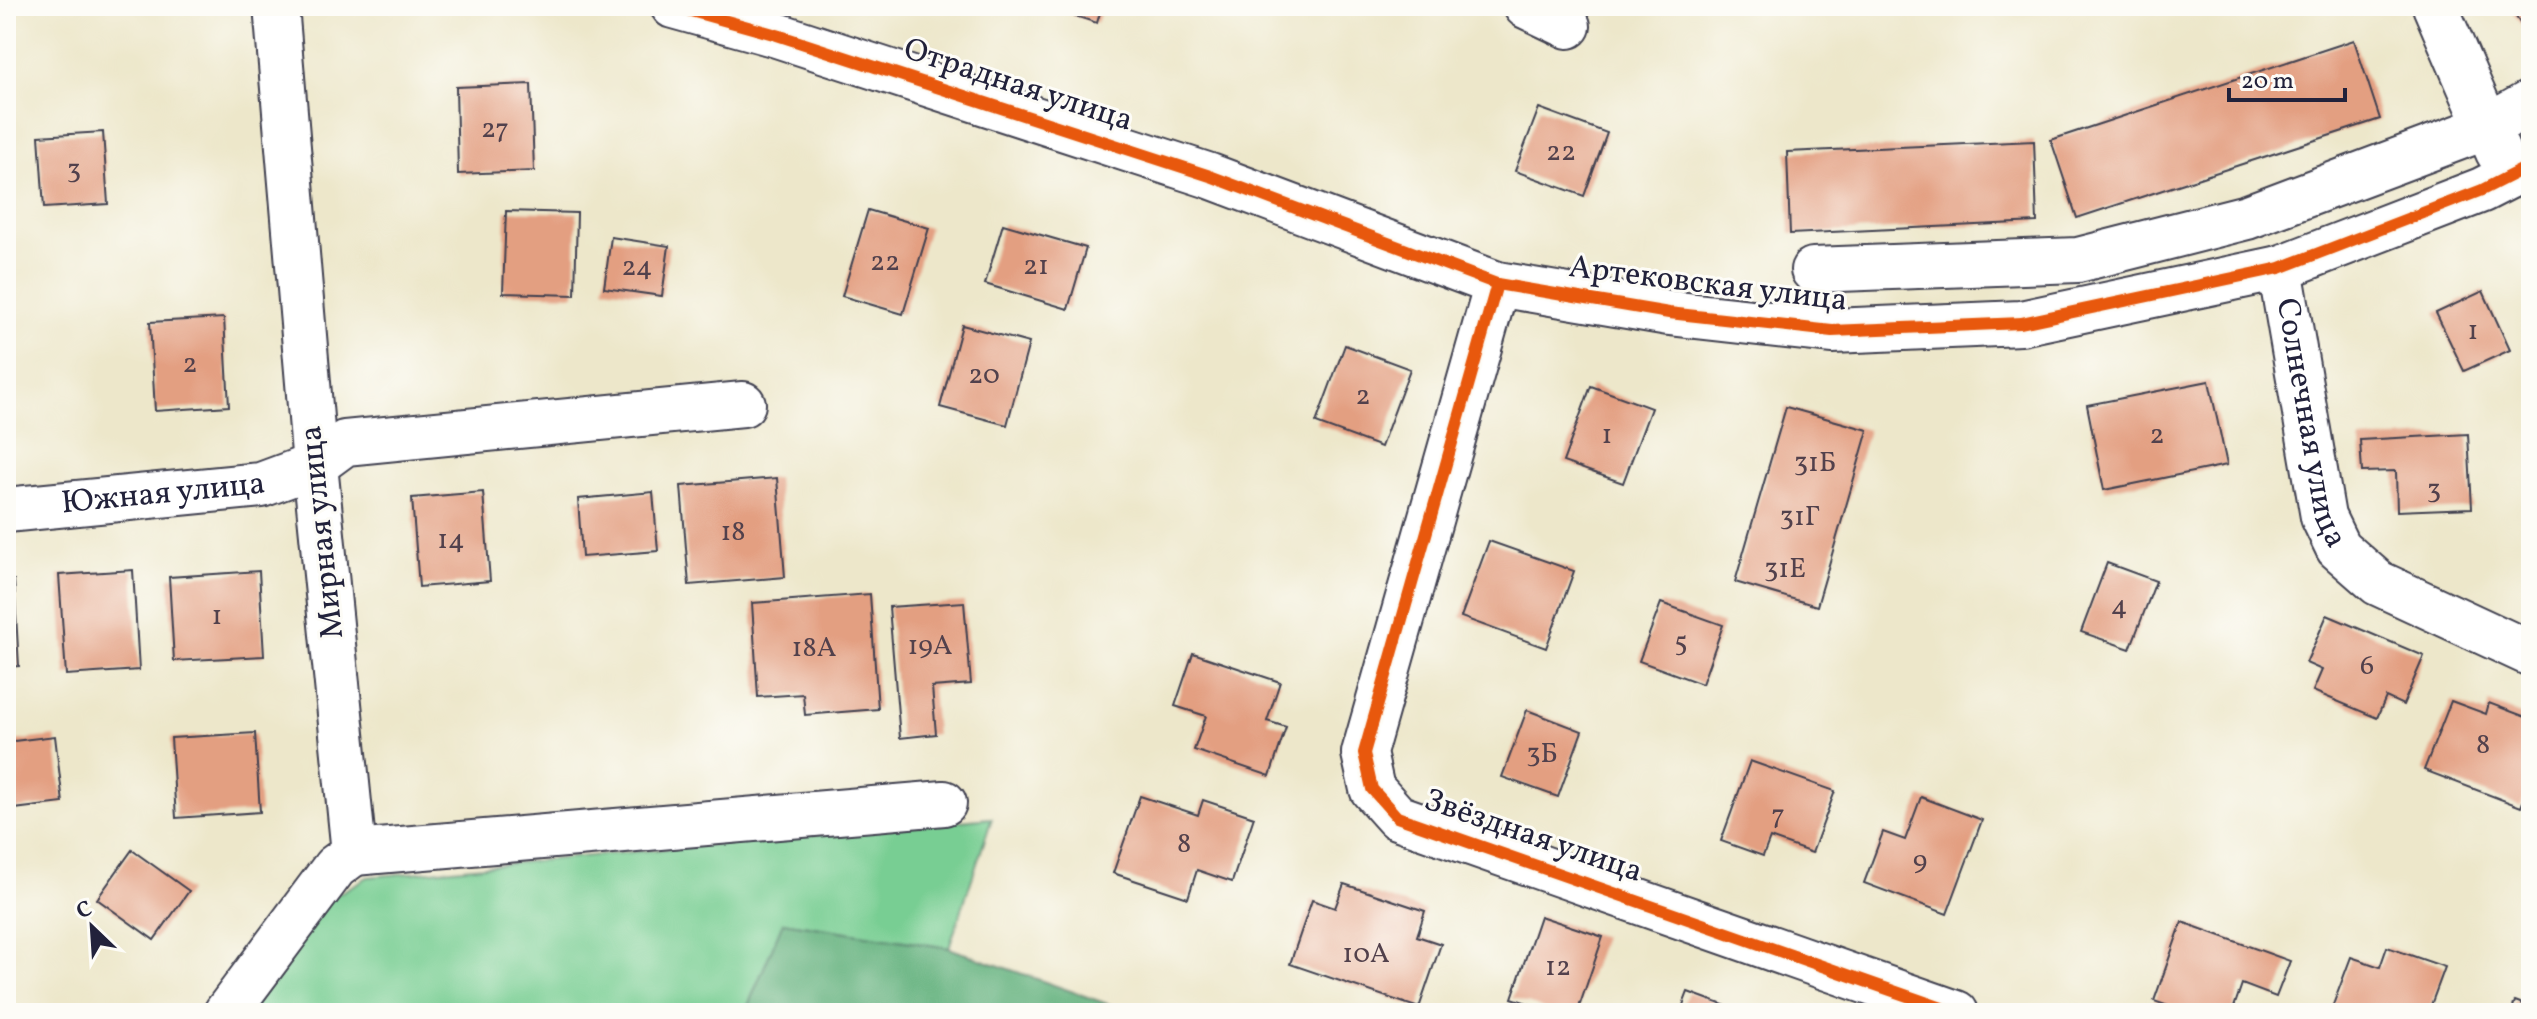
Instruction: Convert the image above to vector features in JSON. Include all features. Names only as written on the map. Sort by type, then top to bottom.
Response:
[{"type":"street","name":"Мирная улица","points":[[276,6],[315,465],[354,853]]},
{"type":"street","points":[[1526,6],[1568,26]]},
{"type":"street","points":[[2435,6],[2487,127],[2520,171]]},
{"type":"street","name":"Отрадная улица","points":[[691,8],[1210,176]]},
{"type":"street","points":[[1813,270],[2078,260],[2247,217],[2487,127],[2531,102]]},
{"type":"street","name":"Артековская улица","points":[[1210,176],[1497,284],[1669,313],[1832,331],[2021,323],[2280,268],[2482,190],[2520,171]]},
{"type":"street","points":[[2078,260],[2088,309]]},
{"type":"street","name":"Солнечная улица","points":[[2280,268],[2323,517],[2338,548],[2378,583],[2531,654]]},
{"type":"street","name":"Звёздная улица","points":[[1497,284],[1364,753],[1372,789],[1397,817],[1956,1013]]},
{"type":"street","name":"Южная улица","points":[[6,510],[261,485],[315,465],[345,443],[743,404]]},
{"type":"street","points":[[226,1013],[335,867],[354,853],[944,803]]},
{"type":"green space","points":[[992,818],[949,948],[784,922],[745,1013],[245,1013],[327,900],[368,877]]},
{"type":"green space","points":[[783,922],[949,948],[1133,1013],[745,1013]]},
{"type":"building","points":[[1044,6],[1102,6],[1097,23]]},
{"type":"building","points":[[1915,6],[1981,6],[1982,8],[1915,12]]},
{"type":"building","points":[[2509,6],[2531,6],[2531,40]]},
{"type":"building","points":[[2354,40],[2380,119],[2077,218],[2051,140]]},
{"type":"building","points":[[531,84],[534,171],[458,174],[456,87]]},
{"type":"building","points":[[1539,108],[1607,133],[1584,196],[1515,171]]},
{"type":"building","points":[[103,132],[108,204],[44,208],[39,136]]},
{"type":"building","points":[[2034,141],[2037,222],[1790,234],[1787,152]]},
{"type":"building","points":[[868,210],[929,228],[903,314],[842,296]]},
{"type":"building","points":[[506,211],[577,213],[575,295],[503,293]]},
{"type":"building","points":[[1003,224],[1086,248],[1068,309],[985,284]]},
{"type":"building","points":[[611,237],[669,246],[662,296],[604,288]]},
{"type":"building","points":[[2483,291],[2510,350],[2464,371],[2436,313]]},
{"type":"building","points":[[224,318],[229,406],[155,411],[150,322]]},
{"type":"building","points":[[962,325],[1029,343],[1007,425],[940,407]]},
{"type":"building","points":[[1345,345],[1410,369],[1381,447],[1316,423]]},
{"type":"building","points":[[2209,381],[2227,465],[2104,490],[2087,405]]},
{"type":"building","points":[[1591,386],[1651,408],[1623,483],[1563,462]]},
{"type":"building","points":[[1786,407],[1868,430],[1817,606],[1735,582]]},
{"type":"building","points":[[2468,434],[2472,508],[2397,511],[2396,471],[2362,472],[2360,440]]},
{"type":"building","points":[[777,478],[785,577],[689,585],[681,486]]},
{"type":"building","points":[[483,492],[490,581],[419,587],[412,498]]},
{"type":"building","points":[[653,492],[658,551],[582,557],[578,499]]},
{"type":"building","points":[[1489,541],[1574,571],[1546,648],[1461,617]]},
{"type":"building","points":[[2107,563],[2156,581],[2130,649],[2081,632]]},
{"type":"building","points":[[133,570],[139,670],[66,675],[59,575]]},
{"type":"building","points":[[259,571],[264,656],[174,661],[169,577]]},
{"type":"building","points":[[14,580],[19,666],[6,667],[6,581]]},
{"type":"building","points":[[870,594],[878,709],[805,715],[803,694],[758,697],[752,603]]},
{"type":"building","points":[[964,602],[971,684],[932,687],[936,734],[900,738],[889,607]]},
{"type":"building","points":[[1661,603],[1723,625],[1702,684],[1639,661]]},
{"type":"building","points":[[2327,615],[2424,656],[2403,705],[2386,697],[2377,718],[2313,691],[2322,670],[2306,663]]},
{"type":"building","points":[[1193,653],[1280,682],[1267,721],[1286,727],[1270,776],[1194,750],[1206,716],[1175,706]]},
{"type":"building","points":[[2451,701],[2486,714],[2489,703],[2531,719],[2531,781],[2521,807],[2424,770]]},
{"type":"building","points":[[1527,710],[1582,731],[1558,797],[1502,777]]},
{"type":"building","points":[[255,733],[260,812],[176,818],[171,738]]},
{"type":"building","points":[[55,736],[63,803],[6,810],[6,742]]},
{"type":"building","points":[[1750,761],[1835,791],[1812,853],[1770,838],[1763,856],[1721,841]]},
{"type":"building","points":[[1140,796],[1198,815],[1203,800],[1254,817],[1232,882],[1197,870],[1188,898],[1113,873]]},
{"type":"building","points":[[1921,797],[1982,820],[1947,914],[1864,883],[1883,832],[1905,840]]},
{"type":"building","points":[[132,850],[189,891],[154,940],[97,899]]},
{"type":"building","points":[[1344,884],[1425,911],[1417,936],[1441,944],[1419,1008],[1290,964],[1312,900],[1335,908]]},
{"type":"building","points":[[1540,916],[1603,937],[1577,1013],[1557,1013],[1512,998]]},
{"type":"building","points":[[2182,922],[2290,961],[2276,997],[2242,984],[2232,1013],[2188,1013],[2154,1001]]},
{"type":"building","points":[[2387,947],[2445,967],[2428,1013],[2330,1013],[2351,957],[2380,967]]},
{"type":"building","points":[[1688,992],[1745,1013],[1680,1013]]},
{"type":"building","points":[[2515,1001],[2531,1007],[2531,1013],[2511,1013]]},
{"type":"cycle path","points":[[673,6],[777,35],[1210,176],[1497,284],[1669,313],[1832,331],[2021,323],[2280,268],[2482,190],[2531,165]]},
{"type":"cycle path","points":[[1497,284],[1364,753],[1372,789],[1397,817],[1956,1013]]}]
